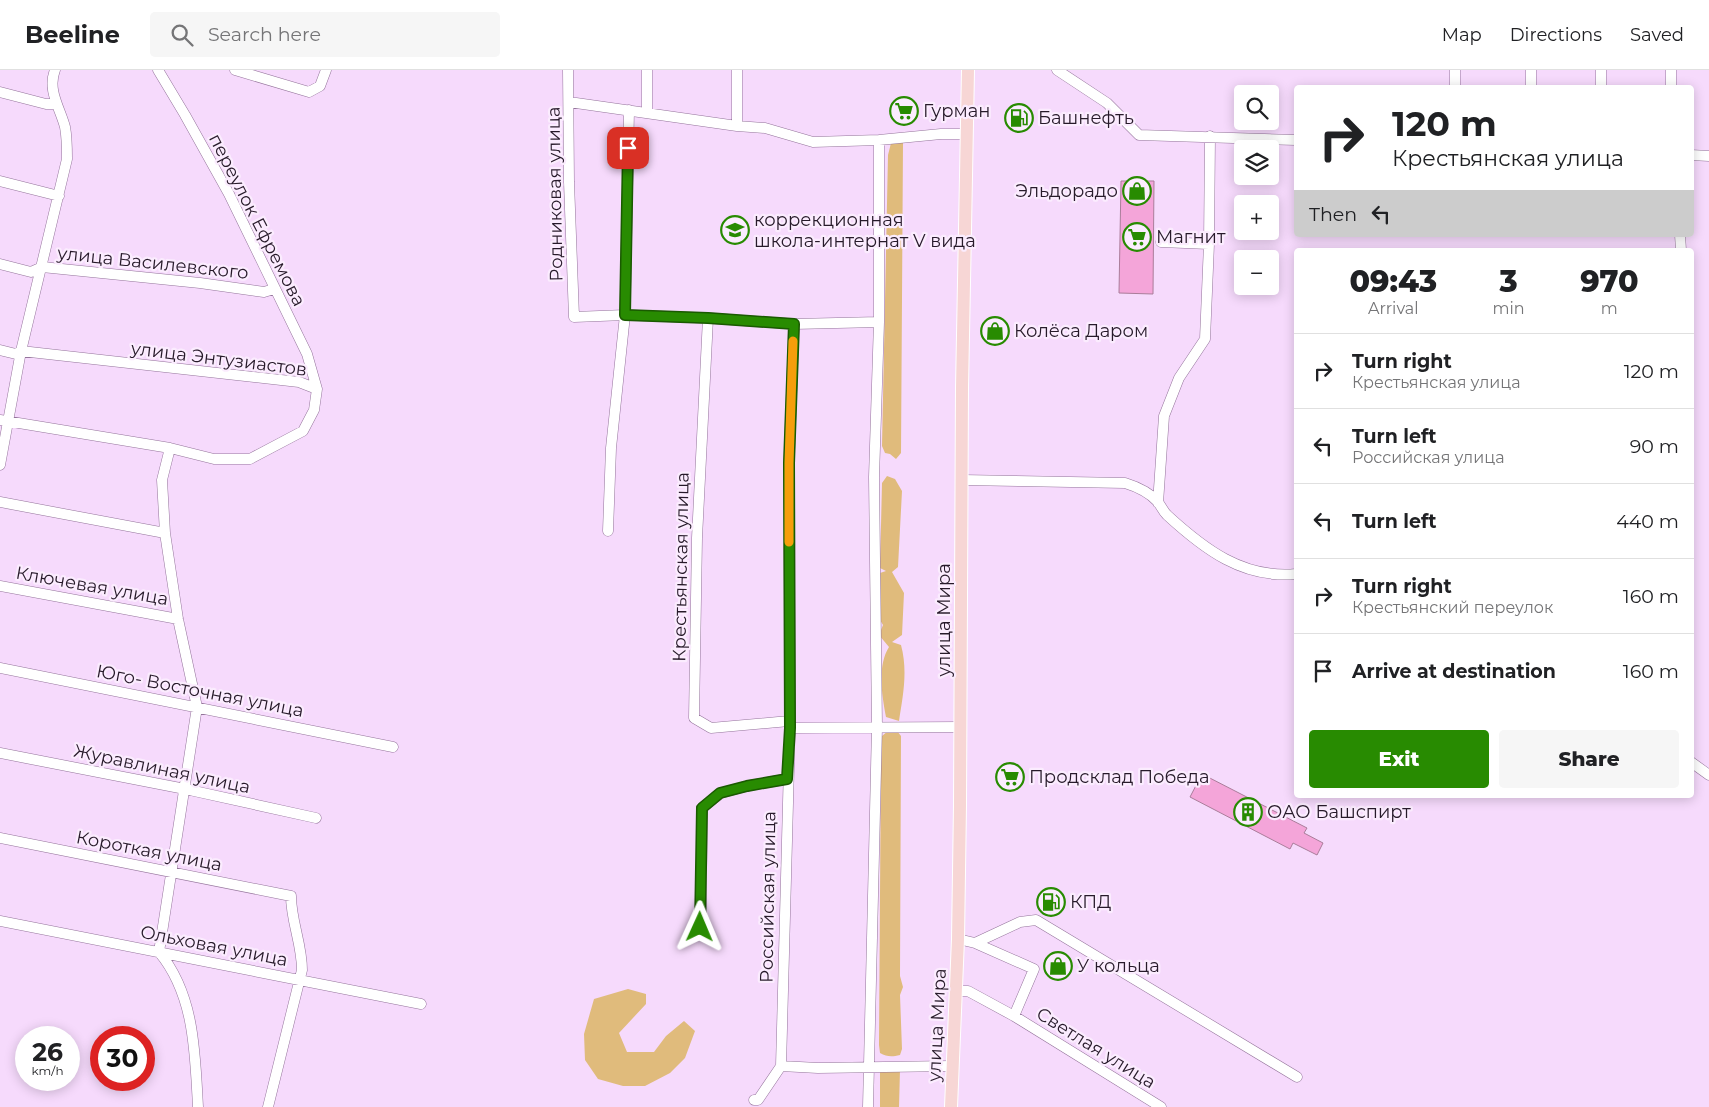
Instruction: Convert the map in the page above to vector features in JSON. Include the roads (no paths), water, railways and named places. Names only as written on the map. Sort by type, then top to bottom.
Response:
[{"type":"main road","name":"улица Мира","points":[[951,1107],[951,1066],[958,939],[968,70]]},
{"type":"street","points":[[0,465],[4,420],[67,158],[65,128],[56,104],[52,84],[55,70]]},
{"type":"street","name":"переулок Ефремова","points":[[158,70],[229,194],[307,354],[317,389]]},
{"type":"street","points":[[234,70],[309,92],[320,86],[326,70]]},
{"type":"street","name":"Родниковая улица","points":[[568,70],[569,182],[574,318],[625,315]]},
{"type":"street","points":[[647,113],[648,70]]},
{"type":"street","points":[[737,70],[737,126]]},
{"type":"street","points":[[1057,70],[1107,104],[1139,135],[1294,140]]},
{"type":"street","points":[[1455,70],[1455,85]]},
{"type":"street","points":[[1531,70],[1531,85]]},
{"type":"street","points":[[1602,70],[1602,85]]},
{"type":"street","points":[[1671,70],[1671,85]]},
{"type":"street","points":[[0,92],[46,104],[56,104]]},
{"type":"street","points":[[568,102],[737,126],[765,128],[813,142],[967,134]]},
{"type":"street","points":[[608,531],[611,448],[625,315],[629,110]]},
{"type":"street","points":[[1158,502],[1164,416],[1179,378],[1205,339],[1209,244],[1210,136]]},
{"type":"street","points":[[868,1107],[877,727],[874,477],[878,322],[878,140]]},
{"type":"street","points":[[1694,155],[1709,156]]},
{"type":"street","points":[[0,181],[58,196]]},
{"type":"street","points":[[1161,242],[1209,244]]},
{"type":"street","name":"улица Василевского","points":[[0,264],[31,272],[42,268],[200,283],[264,292],[274,289]]},
{"type":"street","points":[[625,315],[794,324],[878,322]]},
{"type":"street","name":"Крестьянская улица","points":[[708,318],[697,538],[694,718],[711,728],[790,724]]},
{"type":"street","name":"Российская улица","points":[[781,1066],[787,779],[790,724],[789,463],[794,324]]},
{"type":"street","name":"улица Энтузиастов","points":[[0,350],[16,354],[21,351],[298,382],[317,389],[314,410],[303,430],[250,459],[214,459],[170,448],[4,420]]},
{"type":"street","points":[[170,448],[162,480],[164,534],[178,619],[197,707],[173,874],[159,952],[171,966],[188,1013],[195,1053],[198,1107]]},
{"type":"street","points":[[962,480],[1104,484],[1125,482],[1142,489],[1158,502],[1164,513],[1220,556],[1237,566],[1258,572],[1294,574]]},
{"type":"street","points":[[0,502],[164,534]]},
{"type":"street","name":"Ключевая улица","points":[[0,586],[178,619]]},
{"type":"street","name":"Юго- Восточная улица","points":[[0,668],[393,747]]},
{"type":"street","points":[[790,724],[961,727]]},
{"type":"street","name":"Журавлиная улица","points":[[0,753],[185,789],[316,818]]},
{"type":"street","points":[[1694,764],[1709,775]]},
{"type":"street","points":[[700,927],[702,808],[720,793],[787,779]]},
{"type":"street","name":"Короткая улица","points":[[0,838],[291,896],[291,910],[302,955],[300,979]]},
{"type":"street","points":[[975,943],[1020,922],[1036,920],[1297,1077]]},
{"type":"street","name":"Ольховая улица","points":[[0,921],[421,1004]]},
{"type":"street","points":[[958,939],[975,943],[1034,969],[1014,1016]]},
{"type":"street","points":[[268,1107],[300,979]]},
{"type":"street","name":"Светлая улица","points":[[956,991],[968,991],[1014,1016],[1161,1107]]},
{"type":"street","points":[[754,1100],[758,1100],[781,1066],[818,1068],[951,1066]]},
{"type":"place","name":"Гурман","points":[[904,111]]},
{"type":"place","name":"Башнефть","points":[[1019,118]]},
{"type":"place","name":"Эльдорадо","points":[[1137,191]]},
{"type":"place","name":"коррекционная школа-интернат V вида","points":[[735,230]]},
{"type":"place","name":"Магнит","points":[[1137,237]]},
{"type":"place","name":"Колёса Даром","points":[[995,331]]},
{"type":"place","name":"Продсклад Победа","points":[[1010,777]]},
{"type":"place","name":"ОАО Башспирт","points":[[1248,812]]},
{"type":"place","name":"КПД","points":[[1051,902]]},
{"type":"place","name":"У кольца","points":[[1058,966]]}]
